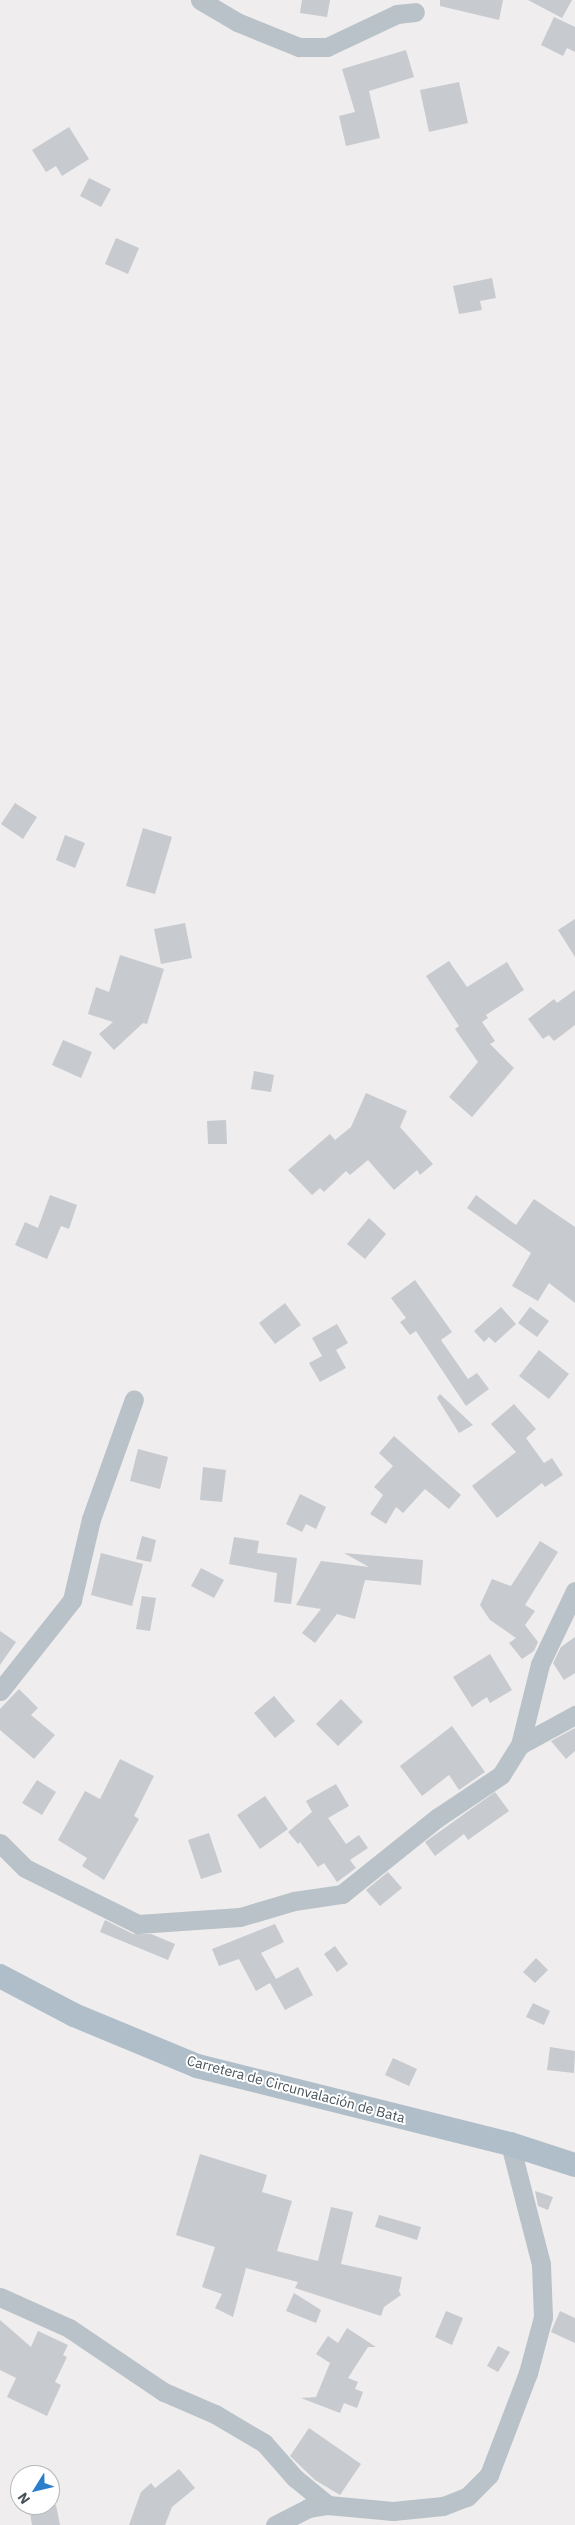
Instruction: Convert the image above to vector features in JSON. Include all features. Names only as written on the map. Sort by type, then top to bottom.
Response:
[{"type":"main road","name":"Carretera de Circunvalación de Bata","points":[[0,1976],[74,2015],[197,2066],[510,2144],[575,2165]]},
{"type":"street","points":[[200,0],[236,22],[299,47],[327,47],[397,14],[415,12]]},
{"type":"street","points":[[0,1691],[72,1600],[91,1519],[134,1400]]},
{"type":"street","points":[[0,1843],[25,1868],[138,1924],[240,1917],[294,1901],[342,1894],[438,1818],[500,1775],[520,1745],[540,1664],[575,1591]]},
{"type":"street","points":[[520,1745],[575,1715]]},
{"type":"street","points":[[275,2525],[308,2508],[328,2505],[421,2511],[467,2497],[489,2475],[528,2373],[543,2317],[541,2264],[510,2144]]},
{"type":"street","points":[[0,2297],[69,2328],[164,2392],[215,2414],[264,2443],[295,2478],[328,2505]]},
{"type":"building","points":[[302,0],[330,0],[327,17],[300,13]]},
{"type":"building","points":[[440,0],[503,0],[499,20],[440,6]]},
{"type":"building","points":[[528,0],[572,0],[562,18]]},
{"type":"building","points":[[554,17],[575,27],[575,52],[567,48],[563,56],[541,45]]},
{"type":"building","points":[[406,50],[414,77],[369,91],[380,138],[346,146],[339,116],[355,112],[342,69]]},
{"type":"building","points":[[459,82],[468,123],[429,132],[420,90]]},
{"type":"building","points":[[69,127],[89,159],[62,176],[56,166],[46,172],[32,150]]},
{"type":"building","points":[[89,178],[111,189],[101,207],[80,196]]},
{"type":"building","points":[[116,238],[139,248],[128,274],[105,264]]},
{"type":"building","points":[[492,278],[496,298],[480,301],[482,310],[459,314],[453,286]]},
{"type":"building","points":[[15,803],[37,817],[23,839],[1,824]]},
{"type":"building","points":[[143,828],[172,837],[155,894],[126,886]]},
{"type":"building","points":[[65,835],[85,843],[75,868],[56,860]]},
{"type":"building","points":[[575,919],[575,957],[558,930]]},
{"type":"building","points":[[185,923],[192,958],[161,964],[154,929]]},
{"type":"building","points":[[120,955],[164,969],[147,1024],[143,1023],[114,1050],[99,1034],[113,1022],[88,1014],[96,987],[109,992]]},
{"type":"building","points":[[449,961],[467,987],[507,962],[524,990],[486,1015],[488,1018],[482,1022],[495,1041],[490,1044],[514,1068],[472,1117],[449,1097],[478,1062],[455,1029],[459,1026],[426,976]]},
{"type":"building","points":[[575,990],[575,1025],[554,1041],[549,1035],[543,1039],[528,1019],[554,999],[557,1003]]},
{"type":"building","points":[[63,1040],[92,1052],[81,1078],[52,1065]]},
{"type":"building","points":[[254,1071],[274,1075],[271,1092],[251,1089]]},
{"type":"building","points":[[366,1093],[407,1111],[400,1127],[433,1164],[420,1175],[417,1170],[394,1190],[368,1160],[350,1175],[346,1171],[324,1192],[320,1188],[312,1195],[288,1170],[330,1134],[335,1140],[351,1127]]},
{"type":"building","points":[[226,1120],[227,1144],[208,1144],[207,1121]]},
{"type":"building","points":[[50,1195],[77,1205],[69,1229],[61,1226],[47,1259],[15,1245],[25,1222],[38,1228]]},
{"type":"building","points":[[476,1195],[516,1225],[534,1199],[575,1227],[575,1303],[549,1283],[538,1301],[512,1286],[531,1253],[467,1208]]},
{"type":"building","points":[[369,1218],[386,1234],[365,1259],[347,1244]]},
{"type":"building","points":[[415,1280],[452,1332],[441,1340],[468,1379],[477,1373],[489,1389],[466,1406],[416,1331],[410,1335],[400,1322],[406,1318],[391,1298]]},
{"type":"building","points":[[285,1303],[301,1325],[275,1344],[259,1323]]},
{"type":"building","points":[[501,1307],[516,1324],[495,1343],[489,1337],[484,1342],[474,1331]]},
{"type":"building","points":[[530,1307],[549,1321],[537,1337],[518,1323]]},
{"type":"building","points":[[337,1324],[348,1343],[336,1350],[346,1368],[320,1382],[309,1363],[322,1356],[312,1338]]},
{"type":"building","points":[[539,1350],[569,1374],[549,1399],[519,1376]]},
{"type":"building","points":[[440,1394],[473,1425],[459,1433],[437,1398]]},
{"type":"building","points":[[514,1404],[536,1429],[526,1438],[544,1463],[552,1458],[563,1475],[545,1487],[542,1483],[497,1518],[472,1486],[516,1452],[491,1424]]},
{"type":"building","points":[[394,1436],[461,1495],[449,1509],[425,1489],[403,1513],[396,1507],[386,1524],[370,1514],[383,1495],[374,1487],[393,1466],[379,1453]]},
{"type":"building","points":[[138,1449],[168,1457],[160,1489],[130,1481]]},
{"type":"building","points":[[203,1467],[226,1470],[222,1502],[200,1500]]},
{"type":"building","points":[[300,1494],[326,1507],[316,1529],[306,1524],[302,1532],[286,1524]]},
{"type":"building","points":[[142,1536],[156,1540],[151,1562],[136,1559]]},
{"type":"building","points":[[234,1537],[259,1541],[257,1553],[297,1558],[291,1604],[274,1602],[277,1573],[229,1564]]},
{"type":"building","points":[[540,1541],[558,1552],[525,1605],[535,1611],[525,1625],[538,1642],[534,1651],[522,1659],[509,1643],[516,1638],[490,1620],[480,1605],[492,1579],[511,1586]]},
{"type":"building","points":[[101,1553],[143,1564],[132,1606],[91,1595]]},
{"type":"building","points":[[344,1553],[423,1560],[421,1585],[365,1580],[355,1619],[337,1614],[315,1643],[302,1633],[321,1609],[296,1605],[321,1561],[369,1567]]},
{"type":"building","points":[[201,1568],[224,1580],[214,1598],[191,1586]]},
{"type":"building","points":[[142,1596],[156,1598],[150,1631],[136,1629]]},
{"type":"building","points":[[0,1631],[16,1642],[0,1665]]},
{"type":"building","points":[[575,1637],[575,1673],[564,1680],[553,1663],[561,1647]]},
{"type":"building","points":[[490,1654],[512,1690],[490,1703],[487,1697],[472,1707],[453,1677]]},
{"type":"building","points":[[19,1689],[38,1708],[31,1715],[55,1735],[34,1759],[0,1730],[0,1709]]},
{"type":"building","points":[[274,1696],[295,1721],[275,1738],[254,1713]]},
{"type":"building","points":[[341,1699],[363,1722],[338,1746],[316,1724]]},
{"type":"building","points":[[452,1726],[485,1772],[459,1790],[449,1775],[422,1796],[400,1766]]},
{"type":"building","points":[[575,1728],[575,1751],[566,1759],[551,1741]]},
{"type":"building","points":[[120,1759],[154,1776],[134,1816],[139,1819],[104,1880],[82,1866],[87,1858],[58,1840],[85,1791],[100,1799]]},
{"type":"building","points":[[37,1780],[56,1792],[42,1815],[22,1803]]},
{"type":"building","points":[[336,1784],[349,1806],[328,1818],[346,1844],[359,1835],[368,1848],[350,1860],[356,1868],[337,1882],[324,1863],[318,1867],[300,1842],[298,1844],[288,1832],[312,1812],[306,1801]]},
{"type":"building","points":[[495,1792],[509,1811],[468,1840],[464,1834],[435,1856],[425,1842]]},
{"type":"building","points":[[265,1796],[288,1829],[260,1849],[237,1815]]},
{"type":"building","points":[[209,1833],[222,1872],[201,1879],[188,1840]]},
{"type":"building","points":[[388,1872],[402,1888],[380,1906],[366,1890]]},
{"type":"building","points":[[105,1920],[133,1934],[151,1934],[175,1944],[168,1960],[100,1932]]},
{"type":"building","points":[[275,1924],[284,1942],[261,1953],[276,1979],[298,1967],[313,1995],[285,2010],[270,1983],[256,1991],[239,1959],[219,1966],[212,1949]]},
{"type":"building","points":[[335,1946],[348,1964],[337,1972],[324,1954]]},
{"type":"building","points":[[536,1958],[548,1970],[535,1983],[523,1972]]},
{"type":"building","points":[[533,2003],[550,2011],[544,2025],[526,2017]]},
{"type":"building","points":[[550,2047],[575,2051],[574,2073],[547,2070]]},
{"type":"building","points":[[393,2058],[417,2069],[409,2086],[385,2075]]},
{"type":"building","points":[[200,2154],[267,2175],[262,2192],[292,2201],[277,2251],[318,2261],[331,2207],[353,2212],[341,2264],[402,2277],[399,2291],[401,2295],[384,2307],[381,2316],[295,2288],[298,2282],[246,2268],[233,2317],[215,2308],[222,2294],[202,2287],[215,2247],[176,2235]]},
{"type":"building","points":[[535,2191],[553,2197],[548,2210],[538,2206]]},
{"type":"building","points":[[379,2215],[421,2227],[417,2240],[375,2227]]},
{"type":"building","points":[[294,2293],[321,2310],[316,2323],[286,2311]]},
{"type":"building","points":[[446,2311],[463,2318],[452,2345],[435,2337]]},
{"type":"building","points":[[560,2311],[575,2318],[575,2343],[551,2332]]},
{"type":"building","points":[[0,2320],[31,2347],[38,2331],[68,2345],[63,2355],[67,2357],[55,2382],[61,2385],[47,2416],[7,2397],[16,2378],[0,2370]]},
{"type":"building","points":[[347,2328],[376,2347],[368,2347],[348,2378],[358,2382],[355,2389],[363,2392],[357,2408],[344,2403],[340,2413],[301,2398],[316,2397],[330,2363],[316,2354],[328,2336],[338,2343]]},
{"type":"building","points":[[498,2346],[510,2352],[498,2372],[487,2366]]},
{"type":"building","points":[[309,2428],[361,2464],[340,2495],[315,2480],[290,2456]]},
{"type":"building","points":[[179,2469],[195,2488],[172,2507],[165,2525],[129,2525],[141,2492],[151,2483],[155,2488]]},
{"type":"building","points":[[30,2515],[58,2515],[60,2525],[32,2525]]}]
